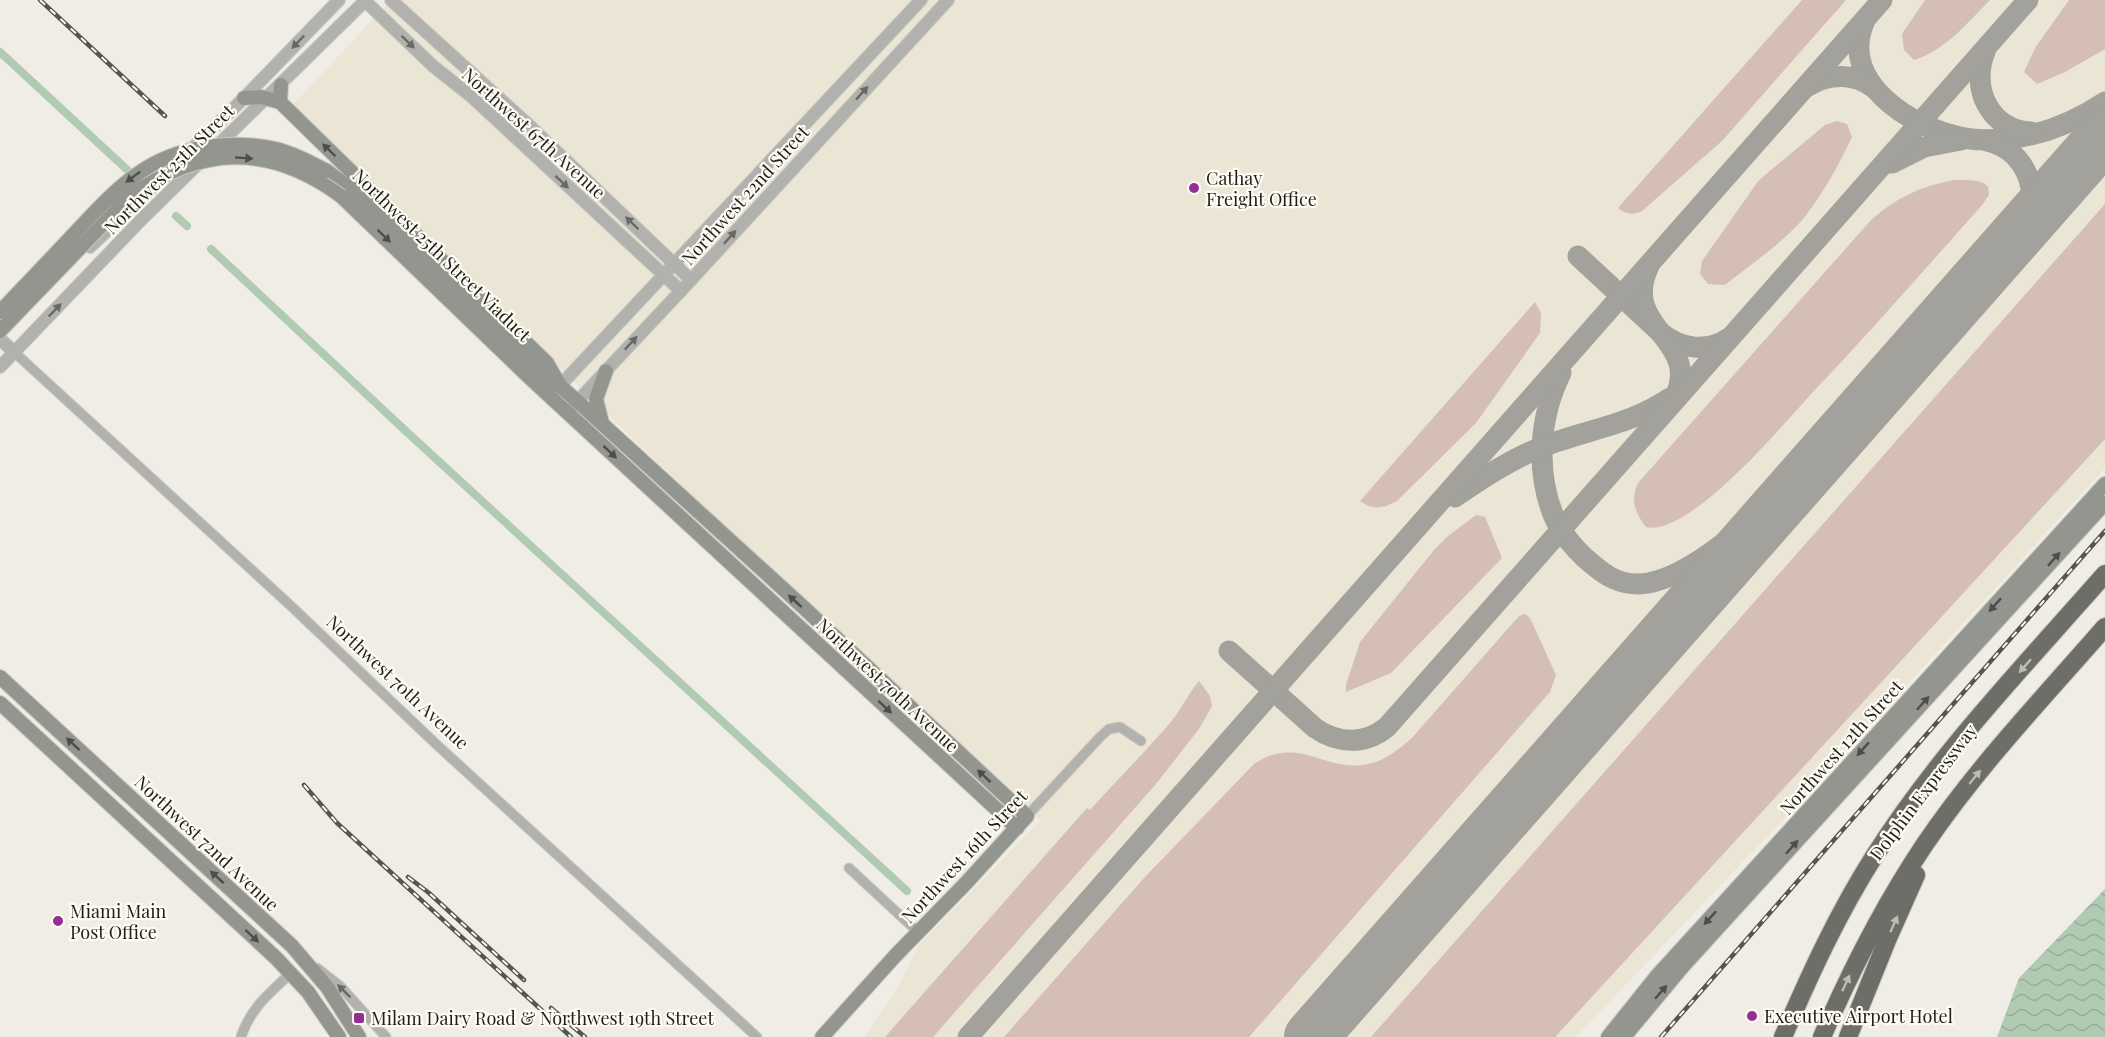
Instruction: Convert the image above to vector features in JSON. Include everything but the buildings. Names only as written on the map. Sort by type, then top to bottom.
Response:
[{"type":"highway","name":"Dolphin Expressway","points":[[1783,1037],[1831,932],[1869,865],[1900,818],[1950,751],[2105,574]]},
{"type":"highway","name":"Dolphin Expressway","points":[[1822,1037],[1876,924],[1939,824],[1995,752],[2105,627]]},
{"type":"highway","points":[[1848,1037],[1888,938],[1939,824]]},
{"type":"main road","points":[[274,100],[281,85]]},
{"type":"main road","points":[[244,98],[274,100],[547,363],[560,386]]},
{"type":"main road","name":"Northwest 25th Street Viaduct","points":[[0,312],[121,186],[154,164],[179,153],[204,148],[251,145],[278,150],[305,160],[327,171],[355,192],[537,372],[560,386]]},
{"type":"main road","name":"Northwest 25th Street Viaduct","points":[[0,332],[130,196],[150,182],[180,167],[214,159],[237,157],[266,160],[318,179],[341,196],[550,397]]},
{"type":"main road","points":[[603,425],[596,399],[606,371]]},
{"type":"main road","name":"Northwest 70th Avenue","points":[[560,386],[802,606],[1027,816]]},
{"type":"main road","name":"Northwest 70th Avenue","points":[[550,397],[1017,828]]},
{"type":"main road","name":"Northwest 12th Street","points":[[1608,1037],[1664,969],[2105,484]]},
{"type":"main road","name":"Northwest 12th Street","points":[[1624,1037],[1684,965],[2105,503]]},
{"type":"main road","name":"Northwest 72nd Avenue","points":[[0,677],[305,960]]},
{"type":"main road","points":[[0,703],[15,699],[29,704]]},
{"type":"main road","name":"Northwest 72nd Avenue","points":[[0,703],[291,973],[339,1037]]},
{"type":"main road","points":[[132,824],[146,811]]},
{"type":"main road","name":"Northwest 16th Street","points":[[822,1037],[1027,816]]},
{"type":"main road","points":[[212,899],[249,906]]},
{"type":"main road","points":[[291,973],[305,960],[327,987],[359,1037]]},
{"type":"street","name":"Northwest 25th Street","points":[[0,332],[167,174],[339,0]]},
{"type":"street","name":"Northwest 67th Avenue","points":[[365,0],[433,66],[472,97],[681,291]]},
{"type":"street","points":[[281,85],[365,0]]},
{"type":"street","name":"Northwest 67th Avenue","points":[[391,0],[532,128],[691,280]]},
{"type":"street","name":"Northwest 22nd Street","points":[[550,397],[921,0]]},
{"type":"street","name":"Northwest 22nd Street","points":[[567,412],[948,0]]},
{"type":"street","name":"Northwest 25th Street","points":[[0,367],[178,184],[274,100]]},
{"type":"street","points":[[167,174],[178,184]]},
{"type":"street","points":[[0,339],[14,352]]},
{"type":"street","name":"Northwest 70th Avenue","points":[[14,352],[291,606],[437,745],[757,1037]]},
{"type":"street","name":"Northwest 16th Street","points":[[1027,816],[1109,729],[1120,727],[1140,741]]},
{"type":"street","points":[[849,868],[918,932]]},
{"type":"street","name":"Northwest 72nd Avenue","points":[[305,960],[333,979],[386,1037]]},
{"type":"street","points":[[241,1037],[248,1019],[259,1004],[291,973]]},
{"type":"shaded area","points":[[391,0],[2105,0],[2105,468],[1799,803],[1576,1037],[864,1037],[896,991],[918,946],[1040,821],[947,741],[290,108]]},
{"type":"shaded area","points":[[1802,0],[1846,0],[1722,141],[1642,211],[1630,214],[1618,208]]},
{"type":"shaded area","points":[[1925,0],[1990,0],[1946,43],[1914,60],[1904,50],[1902,34]]},
{"type":"shaded area","points":[[2069,0],[2105,0],[2105,49],[2065,72],[2037,84],[2024,72],[2035,48]]},
{"type":"shaded area","points":[[1837,121],[1847,124],[1852,137],[1820,196],[1807,214],[1779,243],[1725,285],[1708,284],[1700,274],[1702,261],[1759,180],[1825,125]]},
{"type":"shaded area","points":[[1955,180],[1981,182],[1988,186],[1989,195],[1877,323],[1745,465],[1714,494],[1686,515],[1655,528],[1646,527],[1639,517],[1634,501],[1638,483],[1871,220],[1890,205],[1910,194],[1932,185]]},
{"type":"shaded area","points":[[2105,204],[2105,439],[1555,1037],[1371,1037]]},
{"type":"shaded area","points":[[1535,302],[1541,313],[1540,333],[1476,423],[1397,501],[1379,507],[1360,501]]},
{"type":"shaded area","points":[[1476,515],[1485,517],[1502,558],[1391,673],[1346,692],[1346,685],[1360,642],[1434,550]]},
{"type":"shaded area","points":[[1525,614],[1530,618],[1556,675],[1550,692],[1249,1037],[1004,1037],[1144,878],[1254,764],[1271,755],[1286,752],[1343,765],[1359,765],[1385,758],[1411,739],[1519,616]]},
{"type":"shaded area","points":[[1199,681],[1210,696],[1212,706],[1199,729],[1156,784],[933,1037],[885,1037],[1087,808],[1090,810],[1160,734]]},
{"type":"water","points":[[2105,889],[2105,1037],[1997,1037],[2019,978]]},
{"type":"waterway","points":[[0,52],[136,178]]},
{"type":"waterway","points":[[176,216],[187,226]]},
{"type":"waterway","points":[[211,249],[907,891]]},
{"type":"taxiway","points":[[968,1037],[1882,0]]},
{"type":"taxiway","points":[[1229,651],[1315,728],[1324,733],[1351,740],[1370,737],[1387,727],[2028,0]]},
{"type":"taxiway","points":[[1864,23],[1859,44],[1862,64],[1870,82],[1884,98],[1902,112],[1941,132],[1977,140],[2033,135],[2058,127],[2105,102]]},
{"type":"taxiway","points":[[1985,52],[1980,79],[1987,105],[2004,124],[2031,132]]},
{"type":"taxiway","points":[[1808,86],[1833,77],[1850,77],[1874,88]]},
{"type":"taxiway","points":[[1892,163],[1924,147],[1961,140]]},
{"type":"taxiway","points":[[1987,141],[1998,145],[2017,158],[2024,168],[2031,189],[2031,200],[2026,217],[2006,248]]},
{"type":"taxiway","points":[[1578,256],[1661,333],[1677,343],[1703,347],[1721,343],[1729,338]]},
{"type":"taxiway","points":[[1649,266],[1642,288],[1644,305],[1679,363],[1680,380],[1673,401]]},
{"type":"taxiway","points":[[1561,373],[1548,408],[1542,445],[1544,483],[1555,519],[1565,535],[1585,558],[1615,579],[1637,584],[1665,578],[1696,562],[1728,539],[1793,481],[1870,402]]},
{"type":"taxiway","points":[[1455,497],[1519,457],[1558,441],[1640,415],[1670,398]]},
{"type":"runway","points":[[1311,1037],[2105,135]]},
{"type":"railway","points":[[40,0],[165,116]]},
{"type":"railway","points":[[1661,1037],[2105,531]]},
{"type":"railway","points":[[304,785],[337,823],[571,1037]]},
{"type":"railway","points":[[408,877],[429,893],[524,980]]},
{"type":"railway","points":[[551,1008],[585,1037]]},
{"type":"place","name":"Cathay Freight Office","points":[[1194,188]]},
{"type":"place","name":"Miami Main Post Office","points":[[58,921]]},
{"type":"place","name":"Executive Airport Hotel","points":[[1752,1016]]},
{"type":"place","name":"Milam Dairy Road & Northwest 19th Street","points":[[359,1018]]}]
